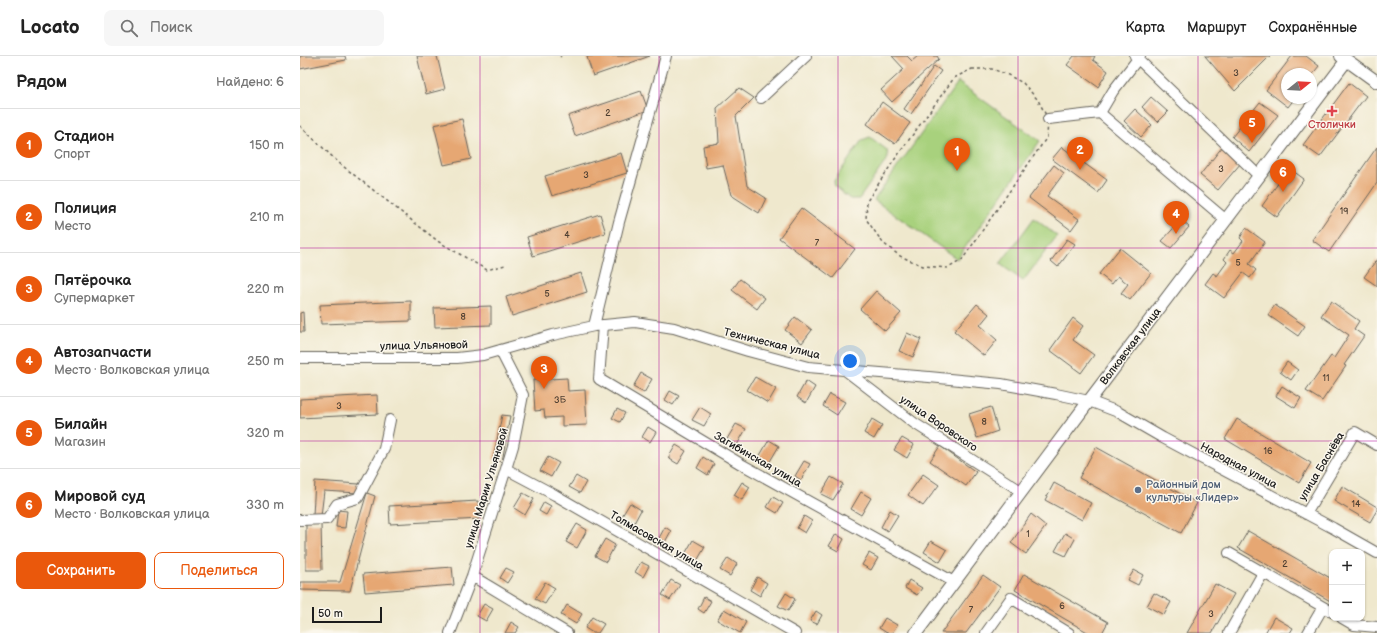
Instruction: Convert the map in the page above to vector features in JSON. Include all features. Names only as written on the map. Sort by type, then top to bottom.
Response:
[{"type":"main road","name":"Волковская улица","points":[[916,633],[1259,176],[1344,58]]},
{"type":"main road","points":[[1344,58],[1377,82]]},
{"type":"street","points":[[598,326],[619,222],[666,56]]},
{"type":"street","points":[[761,98],[806,56]]},
{"type":"street","points":[[1100,113],[1113,91],[1137,57],[1259,176]]},
{"type":"street","points":[[1048,119],[1100,113],[1226,220]]},
{"type":"street","name":"Техническая улица","points":[[598,326],[635,322],[674,328],[748,351],[808,367],[1001,384],[1089,401]]},
{"type":"street","name":"улица Ульяновой","points":[[300,358],[457,358],[483,355],[553,336],[598,326]]},
{"type":"street","name":"Загибинская улица","points":[[598,326],[599,379],[741,464],[954,582]]},
{"type":"street","name":"улица Марии Ульяновой","points":[[450,633],[472,576],[506,469],[513,446],[523,395],[500,350]]},
{"type":"street","name":"улица Воровского","points":[[846,370],[914,423],[1021,492]]},
{"type":"street","name":"Народная улица","points":[[1089,401],[1118,412],[1377,553]]},
{"type":"street","points":[[300,520],[327,519],[337,504],[358,498],[384,449],[390,420]]},
{"type":"street","name":"улица Баснёва","points":[[1306,514],[1355,432],[1377,446]]},
{"type":"street","name":"Толмасовская улица","points":[[506,469],[555,495],[796,633]]},
{"type":"street","points":[[1229,553],[1328,610],[1308,633]]},
{"type":"street","points":[[1229,633],[1263,572]]},
{"type":"street","points":[[472,576],[567,633]]},
{"type":"street","points":[[986,633],[1011,598],[1069,633]]},
{"type":"street","points":[[1347,621],[1354,625],[1377,628]]},
{"type":"path","points":[[972,69],[992,69],[1006,74],[1023,83],[1038,100],[1048,119],[1047,137],[962,260],[948,268],[923,266],[900,256],[883,243],[866,219],[867,201],[895,159],[954,78],[972,69]]},
{"type":"path","points":[[300,126],[339,163],[439,242],[487,270],[505,266]]},
{"type":"green space","points":[[958,82],[1040,141],[957,259],[874,200]]},
{"type":"green space","points":[[870,137],[887,150],[888,158],[859,199],[850,199],[835,187],[834,181],[862,140]]},
{"type":"green space","points":[[1034,218],[1057,236],[1023,281],[1000,264]]},
{"type":"building","points":[[300,56],[345,56],[346,60],[300,69]]},
{"type":"building","points":[[417,56],[437,56],[445,89],[426,94]]},
{"type":"building","points":[[650,56],[593,76],[587,57]]},
{"type":"building","points":[[892,56],[907,56],[912,61],[918,56],[937,56],[939,59],[892,102],[881,90],[904,69]]},
{"type":"building","points":[[1074,56],[1095,56],[1093,60],[1108,71],[1098,87],[1067,65]]},
{"type":"building","points":[[1205,56],[1270,56],[1235,91]]},
{"type":"building","points":[[1292,56],[1306,56],[1319,66],[1317,68],[1283,68]]},
{"type":"building","points":[[934,66],[941,71],[911,114],[904,109]]},
{"type":"building","points":[[1281,70],[1281,102],[1266,90]]},
{"type":"building","points":[[1349,83],[1366,96],[1320,157],[1303,145]]},
{"type":"building","points":[[739,88],[754,98],[736,116],[747,186],[766,198],[759,213],[731,195],[723,165],[706,168],[703,146],[719,143],[717,108]]},
{"type":"building","points":[[641,91],[648,110],[575,136],[568,116]]},
{"type":"building","points":[[1151,97],[1168,112],[1158,122],[1142,107]]},
{"type":"building","points":[[882,102],[910,123],[895,144],[867,124]]},
{"type":"building","points":[[1260,102],[1278,115],[1249,152],[1232,137]]},
{"type":"building","points":[[1135,109],[1152,125],[1141,137],[1124,121]]},
{"type":"building","points":[[462,119],[471,159],[444,165],[434,125]]},
{"type":"building","points":[[1223,146],[1241,163],[1218,190],[1200,175]]},
{"type":"building","points":[[1062,147],[1107,180],[1098,193],[1052,159]]},
{"type":"building","points":[[1377,147],[1377,183],[1329,252],[1312,240]]},
{"type":"building","points":[[621,153],[627,173],[552,196],[545,176]]},
{"type":"building","points":[[1054,165],[1064,173],[1047,196],[1079,219],[1071,230],[1029,198]]},
{"type":"building","points":[[1289,168],[1304,179],[1277,217],[1262,206]]},
{"type":"building","points":[[801,208],[855,249],[833,278],[779,238]]},
{"type":"building","points":[[600,214],[606,233],[533,256],[527,237]]},
{"type":"building","points":[[1181,220],[1189,227],[1171,248],[1162,241]]},
{"type":"building","points":[[1246,228],[1265,242],[1249,264],[1256,270],[1250,278],[1243,273],[1224,298],[1205,284],[1213,273],[1217,276],[1227,262],[1224,259],[1230,250],[1234,253],[1243,241],[1240,238]]},
{"type":"building","points":[[1067,239],[1075,244],[1058,267],[1051,261]]},
{"type":"building","points":[[1120,248],[1151,273],[1130,300],[1121,293],[1128,284],[1118,276],[1112,284],[1099,274]]},
{"type":"building","points":[[1377,259],[1377,286],[1364,277]]},
{"type":"building","points":[[581,273],[587,292],[512,316],[506,297]]},
{"type":"building","points":[[740,279],[765,298],[757,309],[732,290]]},
{"type":"building","points":[[876,291],[901,313],[885,331],[860,309]]},
{"type":"building","points":[[411,301],[411,321],[321,324],[320,305]]},
{"type":"building","points":[[1331,301],[1359,321],[1354,329],[1364,336],[1322,401],[1306,391],[1331,356],[1334,358],[1349,335],[1321,316]]},
{"type":"building","points":[[977,304],[989,314],[980,325],[997,340],[984,356],[954,331]]},
{"type":"building","points":[[1275,305],[1305,326],[1298,336],[1268,315]]},
{"type":"building","points":[[491,306],[491,325],[435,327],[434,308]]},
{"type":"building","points":[[303,312],[304,332],[300,332],[300,313]]},
{"type":"building","points":[[795,317],[812,330],[802,343],[785,330]]},
{"type":"building","points":[[1073,318],[1083,326],[1073,340],[1094,355],[1081,373],[1050,350]]},
{"type":"building","points":[[907,333],[921,339],[913,357],[899,351]]},
{"type":"building","points":[[1287,362],[1298,370],[1291,380],[1280,372]]},
{"type":"building","points":[[641,373],[652,379],[644,393],[633,387]]},
{"type":"building","points":[[755,377],[776,389],[768,403],[747,390]]},
{"type":"building","points":[[567,378],[568,391],[585,390],[587,425],[562,426],[562,417],[545,418],[544,410],[535,411],[533,380]]},
{"type":"building","points":[[806,381],[815,387],[806,403],[797,397]]},
{"type":"building","points":[[1282,386],[1301,398],[1295,408],[1276,396]]},
{"type":"building","points":[[670,391],[679,396],[673,405],[665,400]]},
{"type":"building","points":[[830,394],[845,402],[837,415],[823,406]]},
{"type":"building","points":[[377,395],[378,414],[300,418],[300,399]]},
{"type":"building","points":[[700,407],[711,414],[704,426],[692,420]]},
{"type":"building","points":[[991,407],[998,431],[977,438],[969,414]]},
{"type":"building","points":[[617,409],[625,413],[620,422],[612,418]]},
{"type":"building","points":[[502,415],[510,416],[502,462],[493,460]]},
{"type":"building","points":[[872,419],[882,425],[874,439],[864,433]]},
{"type":"building","points":[[1237,419],[1311,463],[1299,483],[1225,439]]},
{"type":"building","points":[[736,424],[746,429],[737,445],[727,439]]},
{"type":"building","points":[[648,427],[656,432],[650,442],[642,437]]},
{"type":"building","points":[[902,438],[914,445],[907,458],[894,450]]},
{"type":"building","points":[[769,440],[779,446],[769,463],[759,457]]},
{"type":"building","points":[[676,445],[686,451],[678,464],[668,458]]},
{"type":"building","points":[[940,446],[976,472],[966,486],[930,461]]},
{"type":"building","name":"Районный дом культуры «Лидер»","points":[[1096,447],[1197,503],[1181,533],[1079,478]]},
{"type":"building","points":[[548,457],[559,463],[551,477],[540,471]]},
{"type":"building","points":[[703,457],[714,464],[708,475],[697,468]]},
{"type":"building","points":[[804,461],[810,464],[801,480],[795,476]]},
{"type":"building","points":[[923,474],[939,485],[923,506],[908,495]]},
{"type":"building","points":[[576,476],[586,482],[580,493],[569,487]]},
{"type":"building","points":[[831,477],[843,484],[833,500],[821,494]]},
{"type":"building","points":[[315,481],[359,484],[358,493],[324,491],[321,516],[313,515]]},
{"type":"building","points":[[742,482],[750,487],[742,500],[734,495]]},
{"type":"building","points":[[1054,483],[1091,503],[1082,520],[1045,500]]},
{"type":"building","points":[[1342,486],[1377,507],[1377,510],[1370,522],[1334,501]]},
{"type":"building","points":[[861,492],[871,498],[861,515],[851,509]]},
{"type":"building","points":[[367,493],[375,496],[350,591],[300,590],[300,582],[340,582]]},
{"type":"building","points":[[523,493],[534,499],[525,515],[514,508]]},
{"type":"building","points":[[773,497],[783,503],[777,513],[767,507]]},
{"type":"building","points":[[478,501],[480,519],[390,524],[389,506]]},
{"type":"building","points":[[544,502],[551,506],[546,515],[539,511]]},
{"type":"building","points":[[630,503],[641,510],[634,523],[622,516]]},
{"type":"building","points":[[338,510],[347,511],[345,528],[336,527]]},
{"type":"building","points":[[890,510],[898,515],[888,531],[881,527]]},
{"type":"building","points":[[1031,514],[1046,526],[1026,554],[1011,543]]},
{"type":"building","points":[[804,516],[812,521],[805,533],[797,528]]},
{"type":"building","points":[[306,523],[321,523],[322,570],[306,570]]},
{"type":"building","points":[[577,524],[587,530],[577,548],[566,542]]},
{"type":"building","points":[[665,527],[671,531],[665,542],[659,538]]},
{"type":"building","points":[[1248,531],[1329,577],[1329,600],[1238,548]]},
{"type":"building","points":[[1065,533],[1075,539],[1066,556],[1055,551]]},
{"type":"building","points":[[836,534],[844,539],[838,551],[829,546]]},
{"type":"building","points":[[605,539],[615,545],[606,562],[595,556]]},
{"type":"building","points":[[693,540],[705,547],[697,561],[685,554]]},
{"type":"building","points":[[931,541],[947,550],[940,562],[924,552]]},
{"type":"building","points":[[869,553],[878,558],[871,570],[862,565]]},
{"type":"building","points":[[728,558],[737,564],[730,576],[720,570]]},
{"type":"building","points":[[641,562],[649,566],[643,577],[635,572]]},
{"type":"building","points":[[452,567],[454,585],[365,592],[363,574]]},
{"type":"building","points":[[506,568],[514,572],[507,583],[500,578]]},
{"type":"building","points":[[1134,570],[1143,575],[1138,585],[1128,580]]},
{"type":"building","points":[[1024,574],[1108,622],[1102,633],[1089,633],[1015,590]]},
{"type":"building","points":[[983,575],[1000,587],[966,633],[941,633]]},
{"type":"building","points":[[757,577],[767,583],[760,596],[750,590]]},
{"type":"building","points":[[671,580],[680,585],[670,600],[662,595]]},
{"type":"building","points":[[909,580],[922,588],[917,595],[905,588]]},
{"type":"building","points":[[545,582],[555,588],[545,604],[535,599]]},
{"type":"building","points":[[1215,584],[1234,594],[1212,633],[1187,633]]},
{"type":"building","points":[[786,593],[795,599],[788,611],[778,606]]},
{"type":"building","points":[[1154,593],[1171,602],[1164,615],[1147,606]]},
{"type":"building","points":[[704,597],[711,601],[704,613],[698,609]]},
{"type":"building","points":[[484,604],[493,609],[486,621],[477,616]]},
{"type":"building","points":[[567,605],[582,614],[576,624],[561,615]]},
{"type":"building","points":[[724,609],[746,622],[740,633],[717,620]]},
{"type":"building","points":[[816,611],[822,615],[817,624],[810,621]]},
{"type":"building","points":[[592,617],[604,624],[598,633],[593,633],[585,628]]},
{"type":"building","points":[[1274,617],[1293,628],[1290,633],[1265,633]]},
{"type":"building","points":[[885,618],[897,625],[892,633],[887,633],[879,628]]},
{"type":"building","points":[[511,622],[519,627],[515,633],[505,633]]},
{"type":"place","name":"Столички","points":[[1332,111]]},
{"type":"place","name":"Билайн","points":[[1252,143]]},
{"type":"place","name":"Полиция","points":[[1080,170]]},
{"type":"place","name":"Стадион","points":[[957,171]]},
{"type":"place","name":"Мировой суд","points":[[1283,192]]},
{"type":"place","name":"Автозапчасти","points":[[1176,234]]},
{"type":"place","name":"Пятёрочка","points":[[544,389]]},
{"type":"place","name":"Районный дом культуры «Лидер»","points":[[1138,490]]}]
